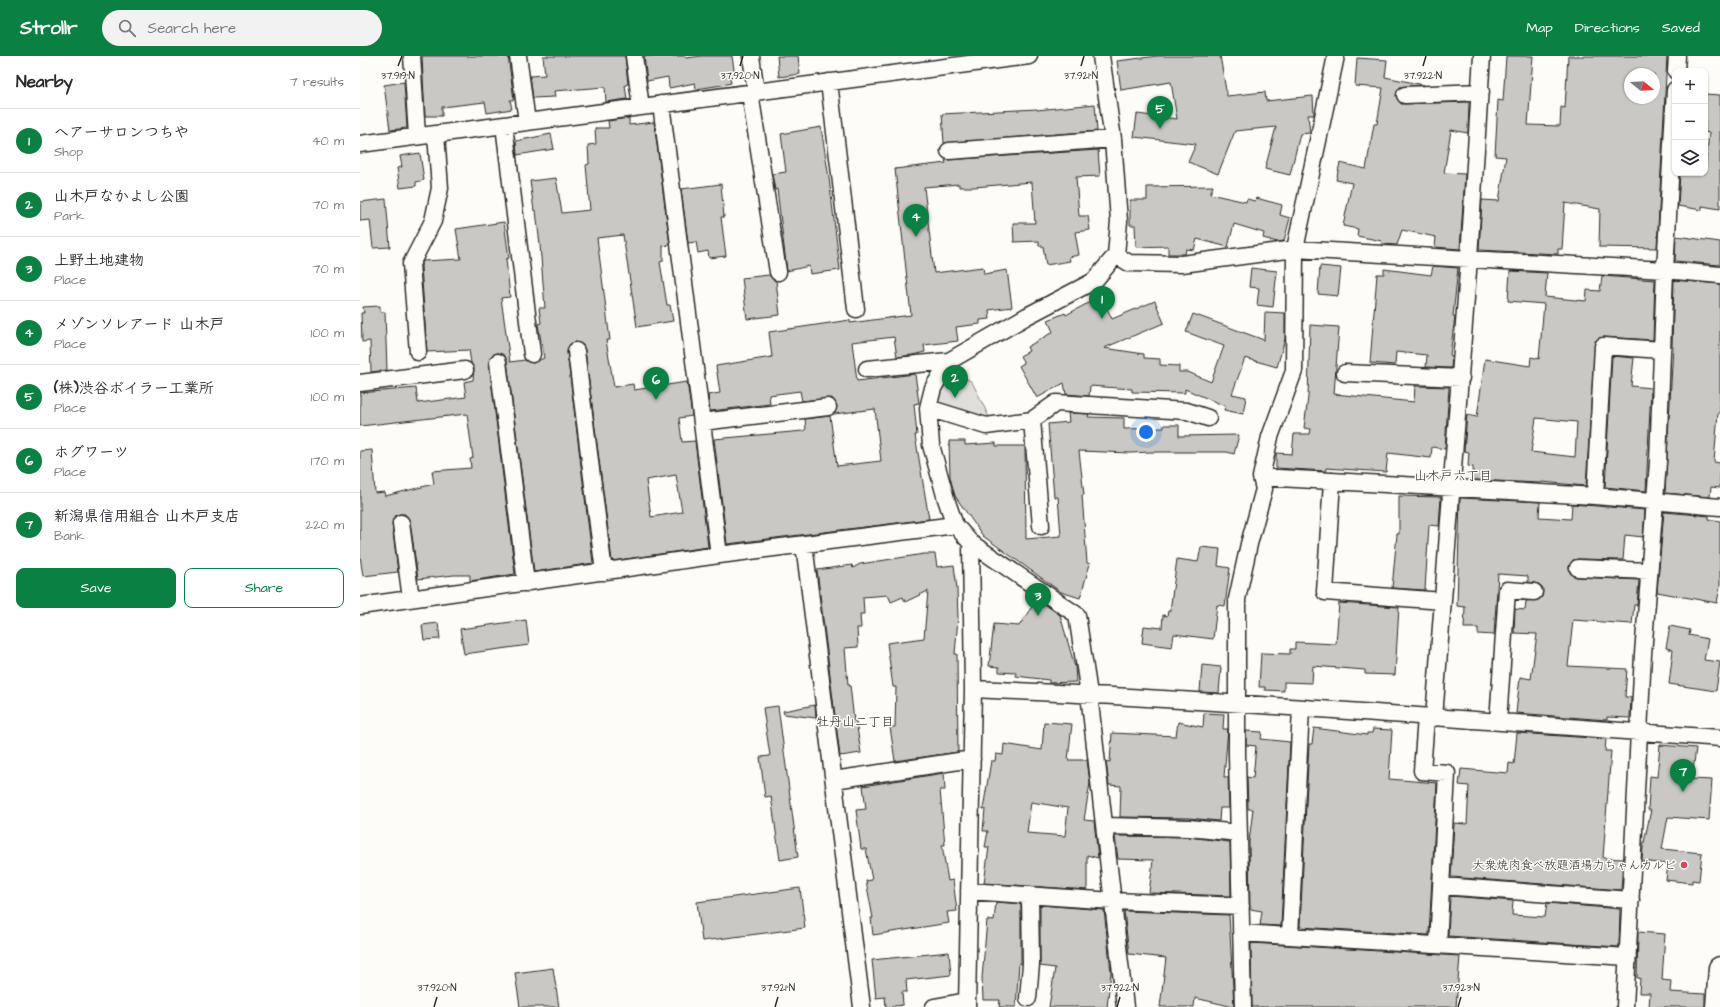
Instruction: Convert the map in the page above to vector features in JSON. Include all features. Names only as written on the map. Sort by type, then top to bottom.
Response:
[{"type":"main road","points":[[1717,1007],[1720,968]]},
{"type":"street","points":[[412,56],[417,136]]},
{"type":"street","points":[[518,56],[526,122]]},
{"type":"street","points":[[634,56],[642,106]]},
{"type":"street","points":[[751,56],[753,93],[778,272]]},
{"type":"street","points":[[360,144],[1029,56]]},
{"type":"street","points":[[867,369],[949,361],[1027,316],[1094,281],[1116,255],[1119,221],[1113,138],[1101,56]]},
{"type":"street","points":[[1243,1007],[1236,704],[1237,599],[1248,544],[1264,489],[1261,477],[1270,437],[1294,371],[1295,249],[1336,56]]},
{"type":"street","points":[[1438,945],[1447,773],[1422,771],[1430,718],[1443,601],[1461,378],[1481,92],[1482,56]]},
{"type":"street","points":[[1676,68],[1677,56]]},
{"type":"street","points":[[829,82],[856,309]]},
{"type":"street","points":[[1405,95],[1481,92]]},
{"type":"street","points":[[661,104],[718,555]]},
{"type":"street","points":[[1625,1007],[1643,654],[1655,501],[1674,104]]},
{"type":"street","points":[[504,125],[532,354]]},
{"type":"street","points":[[418,352],[411,264],[433,221],[440,188],[436,134]]},
{"type":"street","points":[[949,151],[1113,138]]},
{"type":"street","points":[[1116,255],[1129,263],[1182,264],[1295,249],[1469,258],[1665,270],[1720,275]]},
{"type":"street","points":[[1595,496],[1603,346],[1662,350]]},
{"type":"street","points":[[576,351],[604,572]]},
{"type":"street","points":[[949,361],[933,388],[928,408],[931,445],[955,525],[971,543],[1077,615],[1089,694],[1126,1007]]},
{"type":"street","points":[[498,362],[526,582]]},
{"type":"street","points":[[360,383],[465,370]]},
{"type":"street","points":[[1345,373],[1461,378]]},
{"type":"street","points":[[928,408],[986,426],[1032,420],[1056,403],[1187,411],[1208,418]]},
{"type":"street","points":[[702,422],[828,407]]},
{"type":"street","points":[[1032,420],[1041,526]]},
{"type":"street","points":[[1261,477],[1595,496],[1720,507]]},
{"type":"street","points":[[1332,481],[1325,592],[1443,601]]},
{"type":"street","points":[[401,523],[411,599]]},
{"type":"street","points":[[360,606],[718,555],[955,525]]},
{"type":"street","points":[[934,1007],[967,1004],[973,690],[971,543]]},
{"type":"street","points":[[804,544],[862,1007]]},
{"type":"street","points":[[1578,568],[1649,571]]},
{"type":"street","points":[[1498,722],[1507,590],[1534,592]]},
{"type":"street","points":[[973,690],[1089,694],[1720,738]]},
{"type":"street","points":[[1290,936],[1301,708]]},
{"type":"street","points":[[834,780],[972,759]]},
{"type":"street","points":[[1105,826],[1189,828],[1239,833]]},
{"type":"street","points":[[1442,886],[1631,900]]},
{"type":"street","points":[[969,892],[1113,901],[1241,906]]},
{"type":"street","points":[[1028,998],[1031,964],[1030,895]]},
{"type":"street","points":[[1242,933],[1628,957]]},
{"type":"shaded area","points":[[946,365],[972,382],[993,425],[928,408]]},
{"type":"building","points":[[422,56],[508,56],[514,100],[510,100],[512,109],[487,113],[485,102],[442,107],[442,116],[425,116]]},
{"type":"building","points":[[543,56],[625,56],[628,84],[625,85],[627,99],[606,102],[605,87],[554,91],[555,97],[533,98],[530,76],[545,75]]},
{"type":"building","points":[[644,56],[685,56],[686,58],[702,56],[732,56],[735,76],[730,77],[731,83],[722,85],[696,89],[695,83],[669,88],[668,77],[647,81]]},
{"type":"building","points":[[777,56],[798,56],[800,74],[779,77]]},
{"type":"building","points":[[1158,56],[1220,56],[1227,96],[1265,92],[1266,101],[1313,96],[1314,115],[1308,115],[1310,133],[1300,134],[1290,175],[1265,169],[1276,127],[1235,131],[1218,174],[1188,162],[1196,144],[1134,137],[1137,114],[1177,119],[1171,82],[1121,90],[1117,61]]},
{"type":"building","points":[[1506,56],[1533,56],[1528,125],[1560,126],[1561,107],[1565,108],[1568,56],[1667,56],[1657,248],[1599,247],[1600,209],[1565,203],[1562,249],[1558,249],[1558,254],[1479,250],[1482,200],[1499,201],[1506,157],[1495,156],[1498,100],[1503,101]]},
{"type":"building","points":[[1357,58],[1387,60],[1385,77],[1424,85],[1400,87],[1396,96],[1401,104],[1469,102],[1468,133],[1451,130],[1444,173],[1465,174],[1460,249],[1435,247],[1436,237],[1402,230],[1397,245],[1381,244],[1382,241],[1357,236],[1358,229],[1343,226],[1352,183],[1336,180],[1340,163],[1366,169],[1374,124],[1377,124],[1383,88],[1355,86]]},
{"type":"building","points":[[404,82],[407,128],[390,130],[384,85]]},
{"type":"building","points":[[1708,94],[1720,95],[1720,209],[1702,206],[1702,210],[1678,206],[1680,176],[1708,176]]},
{"type":"building","points":[[1095,104],[1097,131],[944,143],[942,114],[1037,110]]},
{"type":"building","points":[[629,118],[629,125],[654,122],[670,245],[663,246],[663,261],[660,262],[667,305],[670,305],[673,321],[637,327],[623,235],[597,238],[610,340],[606,340],[614,387],[633,384],[634,390],[687,382],[692,416],[679,418],[682,442],[695,441],[708,547],[612,561],[585,350],[583,345],[575,342],[570,344],[567,352],[593,563],[534,572],[507,361],[505,356],[497,353],[492,355],[489,363],[515,574],[470,581],[470,575],[454,575],[418,579],[410,521],[405,514],[400,514],[395,516],[392,524],[398,572],[363,576],[360,556],[360,451],[372,450],[375,493],[384,492],[385,496],[434,484],[432,471],[471,468],[470,459],[473,458],[467,414],[360,426],[360,393],[416,388],[418,403],[466,397],[464,382],[473,380],[474,368],[471,363],[469,350],[427,352],[421,266],[423,261],[461,259],[456,229],[504,222],[509,258],[506,259],[510,297],[501,298],[510,362],[525,360],[533,363],[544,358],[538,324],[541,323],[539,308],[545,308],[536,211],[534,211],[530,181],[556,178],[562,213],[590,210],[586,165],[589,164],[588,145],[596,144],[595,128],[609,128],[608,121]],"holes":[[[676,475],[682,512],[651,517],[646,480]]]},
{"type":"building","points":[[821,127],[829,178],[840,270],[810,274],[809,266],[787,271],[777,189],[775,190],[772,174],[786,172],[781,134]]},
{"type":"building","points":[[551,134],[554,149],[517,155],[516,141]]},
{"type":"building","points":[[1098,150],[1100,176],[1076,177],[1079,216],[1088,216],[1090,230],[1075,232],[1079,255],[1069,257],[1070,261],[1046,265],[1043,246],[1039,246],[1039,241],[1014,242],[1013,223],[1035,223],[1032,182],[974,187],[959,187],[959,184],[924,187],[934,273],[983,267],[984,274],[1007,270],[1012,307],[989,310],[990,319],[980,320],[980,324],[956,327],[958,341],[924,345],[925,352],[912,355],[897,357],[894,337],[852,342],[857,381],[915,374],[919,403],[914,404],[917,435],[915,435],[929,519],[727,544],[714,439],[803,431],[806,429],[805,419],[830,416],[837,466],[881,461],[875,409],[834,414],[837,406],[832,398],[802,401],[800,391],[769,395],[770,404],[710,411],[708,395],[720,393],[716,366],[772,357],[769,332],[850,320],[850,323],[911,315],[895,169],[946,163],[945,160]]},
{"type":"building","points":[[420,153],[424,180],[416,182],[416,186],[400,188],[397,168],[402,167],[400,156]]},
{"type":"building","points":[[721,184],[724,217],[721,217],[726,256],[709,258],[708,251],[698,253],[696,242],[688,243],[681,189]]},
{"type":"building","points":[[1213,186],[1210,194],[1246,202],[1247,199],[1255,201],[1256,198],[1282,205],[1280,215],[1290,218],[1284,241],[1277,242],[1263,238],[1264,233],[1234,224],[1228,247],[1197,239],[1194,250],[1186,249],[1185,254],[1168,254],[1168,246],[1136,247],[1135,225],[1130,225],[1130,200],[1147,200],[1147,187]]},
{"type":"building","points":[[386,199],[390,247],[373,248],[370,220],[360,221],[360,202]]},
{"type":"building","points":[[1676,236],[1720,242],[1720,265],[1675,261]]},
{"type":"building","points":[[1320,266],[1341,268],[1338,296],[1318,294]]},
{"type":"building","points":[[1433,266],[1458,268],[1453,316],[1455,316],[1450,355],[1452,356],[1451,368],[1426,367],[1427,355],[1396,352],[1395,365],[1370,363],[1377,274],[1384,274],[1384,269],[1431,275]]},
{"type":"building","points":[[1251,268],[1277,271],[1273,307],[1257,305],[1259,288],[1249,287]]},
{"type":"building","points":[[1510,271],[1547,273],[1545,297],[1586,301],[1587,290],[1600,291],[1602,276],[1655,280],[1653,340],[1604,337],[1595,341],[1586,486],[1542,482],[1473,480],[1473,467],[1468,466],[1469,452],[1464,451],[1467,415],[1477,417],[1485,359],[1530,366],[1531,357],[1539,359],[1544,304],[1508,301]],"holes":[[[1536,418],[1577,422],[1575,457],[1531,452]]]},
{"type":"building","points":[[769,275],[776,281],[780,315],[747,319],[742,278]]},
{"type":"building","points":[[1674,280],[1720,284],[1720,413],[1718,413],[1714,462],[1720,463],[1720,488],[1711,487],[1710,497],[1665,493],[1673,347]]},
{"type":"building","points":[[1103,300],[1112,319],[1155,301],[1164,323],[1104,348],[1144,354],[1144,358],[1160,359],[1160,365],[1179,366],[1179,372],[1188,372],[1211,382],[1224,346],[1186,332],[1193,314],[1264,340],[1265,312],[1285,313],[1285,339],[1277,367],[1245,358],[1232,394],[1246,397],[1243,414],[1224,410],[1225,406],[1185,389],[1185,393],[1132,392],[1132,389],[1090,386],[1089,396],[1066,394],[1064,383],[1037,398],[1019,366],[1024,363],[1020,356],[1029,351],[1027,347],[1053,332],[1048,320],[1065,313],[1066,315],[1092,301],[1094,304]]},
{"type":"building","points":[[380,306],[380,312],[385,312],[387,370],[371,372],[370,341],[362,342],[361,313],[364,313],[363,307]]},
{"type":"building","points":[[1310,325],[1339,327],[1334,394],[1414,402],[1415,386],[1449,387],[1445,449],[1432,447],[1431,458],[1388,453],[1386,472],[1326,468],[1326,471],[1276,468],[1276,453],[1292,454],[1294,434],[1310,434],[1311,429],[1304,428],[1308,397]]},
{"type":"building","points":[[1612,356],[1634,358],[1631,386],[1651,388],[1646,491],[1605,487]]},
{"type":"building","points":[[1068,413],[1089,414],[1088,417],[1124,418],[1124,429],[1164,428],[1164,425],[1179,425],[1179,436],[1239,435],[1234,454],[1227,452],[1131,453],[1079,451],[1084,495],[1082,495],[1087,563],[1090,564],[1080,598],[1061,592],[983,536],[955,496],[950,477],[949,441],[965,441],[965,445],[996,443],[996,446],[1025,446],[1026,539],[1061,536],[1058,497],[1054,497],[1048,424],[1069,422]]},
{"type":"building","points":[[1399,496],[1441,497],[1439,526],[1429,525],[1425,590],[1392,588],[1397,534],[1399,534]]},
{"type":"building","points":[[1460,498],[1540,502],[1539,517],[1571,519],[1572,504],[1645,510],[1643,537],[1625,535],[1623,560],[1578,559],[1573,560],[1569,567],[1570,573],[1577,577],[1639,580],[1637,605],[1634,605],[1632,624],[1573,620],[1568,666],[1627,669],[1625,697],[1631,697],[1630,718],[1607,717],[1607,720],[1516,713],[1520,677],[1531,679],[1537,634],[1514,633],[1515,609],[1525,610],[1526,601],[1538,600],[1542,597],[1543,588],[1539,584],[1528,582],[1528,576],[1498,574],[1494,635],[1478,634],[1478,628],[1464,628],[1465,607],[1457,606]]},
{"type":"building","points":[[1664,512],[1709,516],[1709,519],[1720,521],[1720,586],[1717,603],[1657,592]]},
{"type":"building","points":[[1201,547],[1220,549],[1218,566],[1230,568],[1225,606],[1217,605],[1213,639],[1174,634],[1172,647],[1142,643],[1144,626],[1162,628],[1163,615],[1167,616],[1168,611],[1170,611],[1177,559],[1198,562]]},
{"type":"building","points":[[924,554],[935,554],[937,567],[954,565],[958,618],[955,654],[957,654],[958,752],[895,761],[890,727],[895,727],[896,687],[893,687],[887,643],[924,638],[928,591],[905,602],[903,597],[891,602],[888,595],[863,597],[864,614],[860,614],[861,628],[857,628],[858,647],[845,648],[848,685],[850,685],[854,721],[856,721],[861,753],[840,756],[817,570],[852,565],[853,568],[860,564]]},
{"type":"building","points":[[1037,599],[1060,615],[1075,667],[1076,682],[1049,683],[1049,680],[1016,676],[1016,673],[999,672],[999,667],[989,666],[994,624],[1019,626]]},
{"type":"building","points":[[1339,603],[1399,607],[1395,675],[1365,674],[1365,670],[1313,666],[1312,683],[1284,682],[1284,691],[1265,690],[1265,687],[1259,687],[1261,653],[1290,654],[1290,649],[1295,649],[1295,642],[1336,644]]},
{"type":"building","points":[[526,620],[529,645],[464,654],[460,629]]},
{"type":"building","points":[[438,623],[440,639],[424,640],[422,625]]},
{"type":"building","points":[[1670,626],[1690,630],[1689,635],[1708,639],[1704,660],[1720,662],[1716,691],[1669,684],[1673,650],[1666,648]]},
{"type":"building","points":[[1202,665],[1221,667],[1219,693],[1200,692]]},
{"type":"building","points":[[815,705],[816,718],[784,714],[783,711]]},
{"type":"building","points":[[778,706],[798,857],[780,860],[771,796],[765,797],[760,757],[770,756],[763,708]]},
{"type":"building","points":[[1204,713],[1224,714],[1223,729],[1228,729],[1224,777],[1228,777],[1229,808],[1220,808],[1219,821],[1189,818],[1120,817],[1121,786],[1109,785],[1106,761],[1110,762],[1112,733],[1176,736],[1178,722],[1203,727]]},
{"type":"building","points":[[1044,722],[1072,724],[1068,760],[1087,760],[1090,783],[1084,820],[1094,821],[1098,858],[1087,855],[1087,890],[984,883],[989,847],[985,847],[988,831],[983,831],[985,809],[983,809],[991,761],[995,761],[996,754],[1003,755],[1004,744],[1042,750]],"holes":[[[1031,802],[1068,808],[1065,836],[1027,833]]]},
{"type":"building","points":[[1314,728],[1367,735],[1367,733],[1372,733],[1373,729],[1392,730],[1389,779],[1437,783],[1429,935],[1300,927],[1309,744],[1312,744]]},
{"type":"building","points":[[1246,731],[1262,732],[1261,739],[1290,742],[1281,926],[1260,925],[1262,911],[1250,909],[1249,842],[1253,809],[1248,809],[1247,777],[1253,778],[1256,746],[1246,745]]},
{"type":"building","points":[[1517,733],[1606,739],[1605,751],[1611,751],[1603,858],[1623,859],[1621,890],[1451,877],[1454,823],[1467,824],[1469,786],[1459,785],[1461,769],[1508,773],[1509,763],[1514,764]]},
{"type":"building","points":[[1660,745],[1696,748],[1692,779],[1712,780],[1709,820],[1668,817],[1662,849],[1702,853],[1699,881],[1692,880],[1692,883],[1666,880],[1668,864],[1642,861],[1643,847],[1651,810],[1648,810],[1650,776],[1657,777]]},
{"type":"building","points":[[944,773],[945,790],[940,790],[945,845],[942,845],[948,881],[953,880],[957,911],[947,912],[949,923],[873,935],[871,918],[873,918],[866,881],[872,880],[866,849],[861,849],[856,810],[866,809],[863,786]]},
{"type":"building","points":[[1115,836],[1188,837],[1230,842],[1231,896],[1149,893],[1153,860],[1118,859]]},
{"type":"building","points":[[800,888],[805,928],[702,941],[697,902]]},
{"type":"building","points":[[1450,896],[1513,901],[1512,915],[1545,917],[1547,903],[1620,909],[1619,947],[1448,936]]},
{"type":"building","points":[[996,902],[1021,904],[1021,964],[1019,963],[1016,1007],[999,1007],[1000,1000],[983,1000],[982,978],[987,920],[994,921]]},
{"type":"building","points":[[1040,905],[1104,910],[1111,972],[1107,1007],[1049,1007],[1055,968],[1040,966]]},
{"type":"building","points":[[1124,911],[1229,915],[1234,1007],[1195,998],[1194,1007],[1160,1007],[1166,958],[1129,954]]},
{"type":"building","points":[[1638,932],[1665,934],[1662,980],[1671,981],[1670,992],[1705,994],[1705,1007],[1649,1007],[1650,993],[1639,993],[1640,978],[1637,978]]},
{"type":"building","points":[[1251,943],[1460,956],[1456,1007],[1252,1007]]},
{"type":"building","points":[[949,952],[951,975],[906,980],[907,992],[902,992],[903,1005],[886,1007],[885,997],[876,998],[872,960]]},
{"type":"building","points":[[553,968],[559,1007],[520,1007],[515,973]]},
{"type":"place","name":"(株)渋谷ボイラー工業所","points":[[1160,129]]},
{"type":"place","name":"メゾンソレアード 山木戸","points":[[916,237]]},
{"type":"place","name":"ヘアーサロンつちや","points":[[1102,319]]},
{"type":"place","name":"山木戸なかよし公園","points":[[955,398]]},
{"type":"place","name":"ホグワーツ","points":[[656,400]]},
{"type":"place","name":"上野土地建物","points":[[1038,616]]},
{"type":"place","name":"新潟県信用組合 山木戸支店","points":[[1683,792]]},
{"type":"place","name":"大衆焼肉食べ放題酒場力ちゃんカルビ","points":[[1684,865]]},
{"type":"district","name":"山木戸六丁目","points":[[1453,476]]},
{"type":"district","name":"牡丹山二丁目","points":[[855,722]]}]
